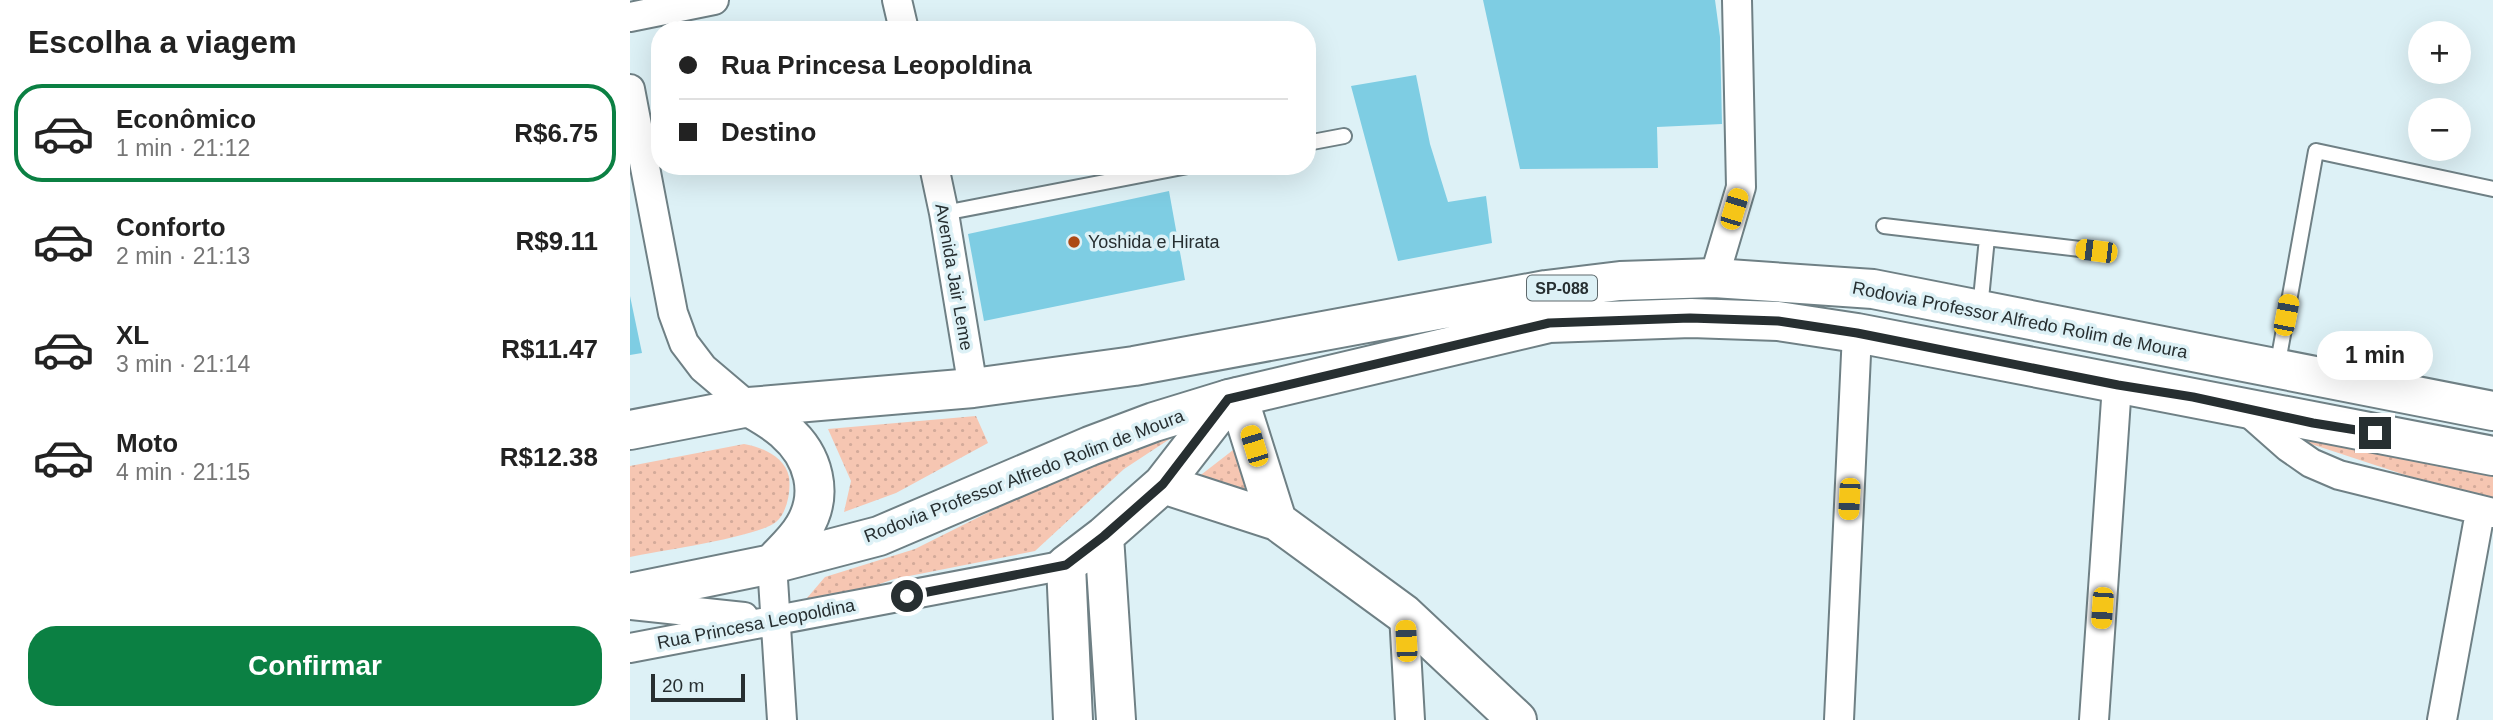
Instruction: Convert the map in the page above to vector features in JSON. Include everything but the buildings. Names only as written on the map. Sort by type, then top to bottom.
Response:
[{"type":"main road","name":"Rodovia Professor Alfredo Rolim de Moura","points":[[630,430],[749,407],[973,388],[1135,366],[1546,290],[1620,281],[1714,278],[1873,289],[2493,411]]},
{"type":"main road","name":"Rodovia Professor Alfredo Rolim de Moura","points":[[630,593],[772,564],[879,536],[1090,446],[1154,422],[1233,398],[1549,323],[1703,319],[1778,321],[1857,333],[2493,456]]},
{"type":"main road","points":[[1233,398],[1277,521]]},
{"type":"main road","name":"Rua Princesa Leopoldina","points":[[1066,565],[1163,484],[1233,398]]},
{"type":"main road","points":[[749,407],[785,431],[804,453],[814,474],[816,498],[811,516],[803,531],[772,564]]},
{"type":"main road","points":[[1163,484],[1277,521],[1404,614],[1517,720]]},
{"type":"main road","points":[[1104,536],[1116,720]]},
{"type":"main road","points":[[1066,565],[1073,720]]},
{"type":"street","points":[[630,17],[714,0]]},
{"type":"street","points":[[897,0],[902,21]]},
{"type":"street","points":[[1714,278],[1741,187],[1737,0]]},
{"type":"street","points":[[630,89],[673,313],[684,344],[703,368],[749,407]]},
{"type":"street","name":"Avenida Jair Leme","points":[[936,175],[973,388]]},
{"type":"street","points":[[1839,720],[1857,333]]},
{"type":"street","points":[[2094,720],[2118,385]]},
{"type":"street","points":[[2243,407],[2288,447],[2311,463],[2339,475],[2486,513],[2442,720]]},
{"type":"street","points":[[772,564],[782,720]]},
{"type":"street","name":"Rua Princesa Leopoldina","points":[[630,648],[1066,565]]},
{"type":"street","points":[[630,606],[775,621]]},
{"type":"street","points":[[1404,614],[1410,720]]},
{"type":"lane","points":[[1316,141],[1344,136]]},
{"type":"lane","points":[[2277,369],[2316,151],[2493,189]]},
{"type":"lane","points":[[944,213],[1141,175]]},
{"type":"lane","points":[[1884,226],[2096,251]]},
{"type":"lane","points":[[1979,310],[1987,238]]},
{"type":"shaded area","points":[[976,416],[988,443],[896,493],[844,512],[851,481],[828,429]]},
{"type":"shaded area","points":[[1185,429],[1124,469],[1035,551],[894,579],[822,604],[807,598],[825,577],[915,549],[1027,493]]},
{"type":"shaded area","points":[[2296,439],[2493,473],[2493,501],[2481,500]]},
{"type":"shaded area","points":[[744,444],[772,454],[787,470],[789,495],[783,513],[776,522],[750,533],[630,557],[630,466]]},
{"type":"shaded area","points":[[1237,447],[1255,498],[1193,481]]},
{"type":"place","name":"Yoshida e Hirata","points":[[1074,242]]},
{"type":"route","points":[[907,596],[1066,565],[1163,484],[1228,399],[1549,323],[1690,318],[1778,321],[1857,333],[2375,433]]}]
